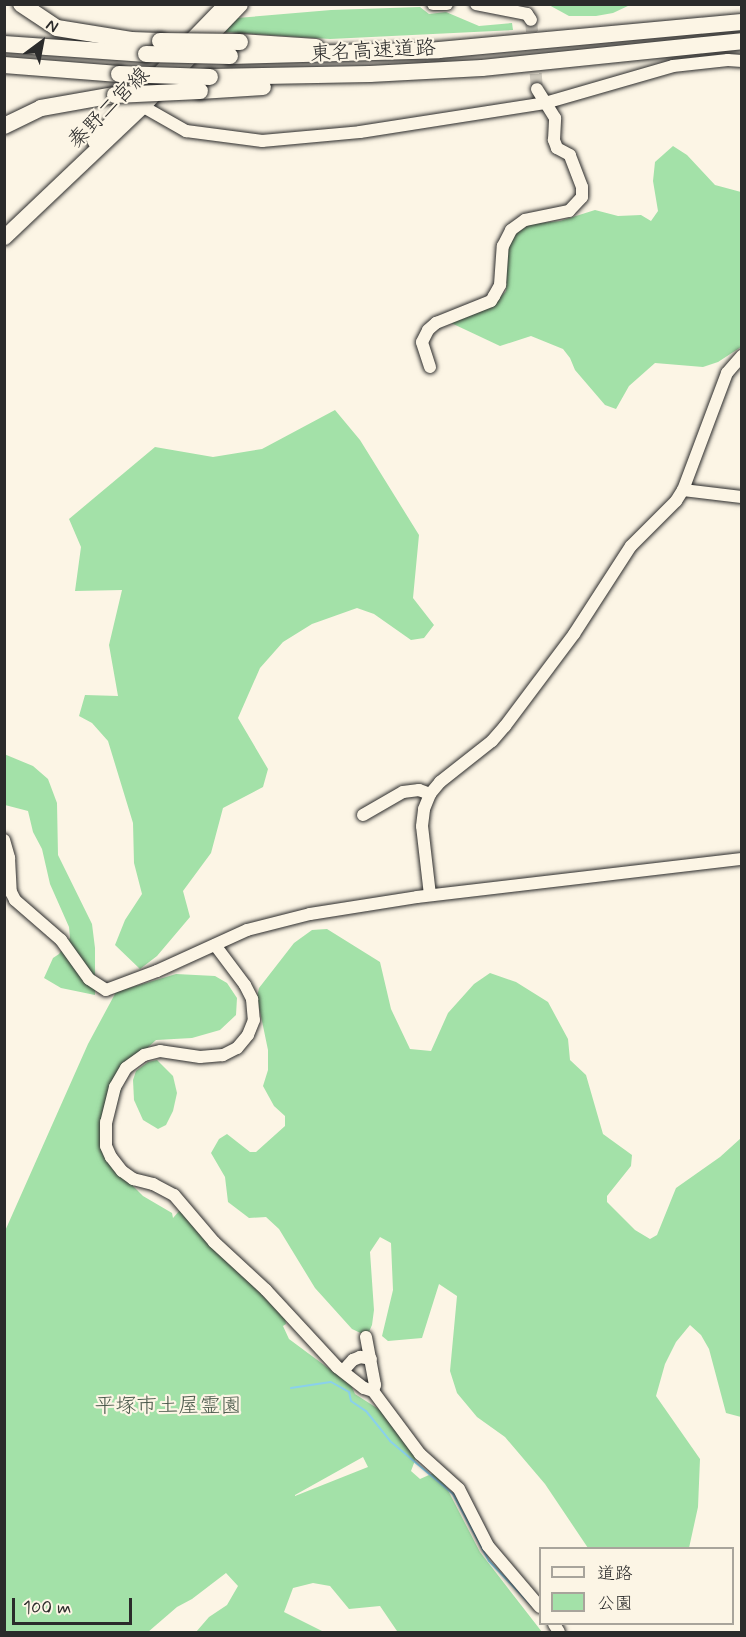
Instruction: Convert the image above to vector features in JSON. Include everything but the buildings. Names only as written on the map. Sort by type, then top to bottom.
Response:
[{"type":"highway","points":[[21,4],[57,28],[131,40],[240,42],[383,53]]},
{"type":"highway","name":"東名高速道路","points":[[4,44],[146,54],[230,56],[383,53],[741,22]]},
{"type":"highway","name":"東名高速道路","points":[[4,65],[119,74],[205,84],[482,68],[741,40]]},
{"type":"highway","points":[[4,126],[40,108],[115,95],[205,84]]},
{"type":"main road","name":"秦野二宮線","points":[[4,224],[77,157],[226,4]]},
{"type":"main road","name":"秦野二宮線","points":[[4,237],[142,106],[240,4]]},
{"type":"street","points":[[434,4],[447,4]]},
{"type":"street","points":[[476,4],[527,14],[531,20]]},
{"type":"street","points":[[142,106],[186,131],[262,141],[360,132],[545,103],[673,66],[728,60],[741,61]]},
{"type":"street","points":[[430,367],[422,342],[428,330],[436,323],[490,301],[500,285],[503,246],[511,230],[525,220],[569,211],[582,197],[582,187],[570,155],[557,148],[553,133],[555,118],[537,89]]},
{"type":"street","points":[[430,895],[422,826],[424,809],[430,794],[440,782],[492,741],[505,726],[574,634],[619,562],[683,490],[727,373],[741,356]]},
{"type":"street","points":[[683,490],[741,497]]},
{"type":"street","points":[[363,815],[404,792],[419,790],[430,794]]},
{"type":"street","points":[[4,840],[9,858],[11,892],[15,900],[61,940],[94,985],[106,990],[125,985],[247,930],[310,914],[430,895],[741,859]]},
{"type":"street","points":[[215,945],[245,985],[252,999],[254,1020],[248,1035],[237,1048],[223,1055],[200,1057],[160,1051],[144,1054],[134,1061],[120,1077],[111,1098],[104,1131],[106,1146],[122,1171],[133,1179],[163,1187],[174,1195],[214,1242],[266,1290],[299,1328],[343,1371],[364,1388],[373,1391],[420,1454],[459,1489],[488,1546],[539,1606]]},
{"type":"street","points":[[366,1337],[375,1385],[373,1391]]},
{"type":"street","points":[[343,1371],[353,1360],[371,1359]]},
{"type":"green space","points":[[549,5],[630,5],[613,13],[596,16],[569,16]]},
{"type":"green space","points":[[420,7],[429,14],[446,12],[479,26],[512,23],[513,30],[330,39],[225,32],[237,18],[331,10]]},
{"type":"green space","points":[[673,146],[687,155],[715,185],[741,192],[741,347],[718,362],[703,367],[655,363],[629,386],[616,409],[605,405],[575,370],[563,349],[531,336],[500,346],[449,322],[492,306],[506,291],[508,246],[517,233],[530,224],[560,221],[595,210],[618,216],[641,215],[651,221],[658,211],[653,181],[655,162]]},
{"type":"green space","points":[[335,410],[360,440],[419,535],[413,598],[434,625],[424,638],[411,640],[374,614],[357,608],[312,624],[283,642],[260,668],[238,718],[268,769],[263,787],[223,808],[211,853],[183,891],[190,917],[157,956],[140,969],[115,945],[125,920],[142,894],[134,863],[133,823],[108,741],[92,723],[79,716],[85,695],[118,696],[109,645],[122,590],[75,591],[81,547],[69,519],[155,447],[213,457],[262,449]]},
{"type":"green space","points":[[4,754],[33,766],[48,779],[57,803],[58,855],[92,924],[95,948],[95,995],[61,988],[44,978],[53,958],[59,954],[70,938],[69,927],[50,884],[42,849],[33,832],[28,811],[5,805]]},
{"type":"green space","points":[[327,929],[380,962],[391,1009],[410,1049],[431,1051],[448,1013],[474,984],[490,973],[516,982],[548,1002],[568,1039],[570,1060],[586,1075],[603,1134],[632,1155],[631,1166],[607,1196],[607,1202],[635,1230],[650,1239],[657,1235],[676,1188],[720,1157],[741,1138],[741,1417],[726,1413],[709,1349],[701,1335],[690,1325],[676,1342],[665,1364],[656,1396],[700,1459],[698,1507],[689,1547],[587,1547],[545,1484],[505,1437],[477,1417],[457,1393],[450,1371],[457,1296],[439,1284],[422,1338],[388,1341],[382,1336],[393,1290],[391,1243],[380,1237],[370,1252],[374,1310],[372,1325],[367,1336],[352,1329],[315,1288],[279,1229],[266,1217],[249,1218],[228,1202],[225,1177],[211,1153],[219,1139],[227,1134],[250,1152],[256,1152],[285,1126],[285,1116],[274,1106],[263,1086],[268,1070],[268,1050],[257,997],[259,988],[294,943],[312,930]]},
{"type":"green space","name":"平塚市土屋霊園","points":[[176,974],[215,976],[227,983],[237,998],[236,1015],[220,1030],[192,1038],[156,1040],[128,1066],[105,1145],[122,1175],[143,1196],[172,1213],[173,1218],[180,1210],[285,1319],[286,1324],[283,1326],[289,1339],[351,1385],[355,1394],[380,1410],[419,1450],[411,1471],[420,1479],[438,1471],[480,1552],[542,1632],[397,1631],[380,1606],[349,1609],[330,1586],[313,1583],[293,1588],[284,1612],[324,1632],[196,1632],[209,1617],[227,1605],[238,1586],[226,1573],[192,1599],[177,1607],[148,1632],[5,1632],[5,1231],[88,1044],[116,992]],"holes":[[[363,1457],[368,1467],[295,1496]]]},
{"type":"green space","points":[[157,1060],[173,1076],[177,1093],[173,1111],[166,1125],[158,1129],[143,1120],[134,1100],[133,1080],[136,1071],[148,1062]]},
{"type":"waterway","points":[[291,1388],[331,1382],[349,1392],[351,1401],[366,1411],[390,1441],[453,1494],[489,1561],[532,1606]]},
{"type":"tunnel","points":[[531,20],[537,89]]}]
